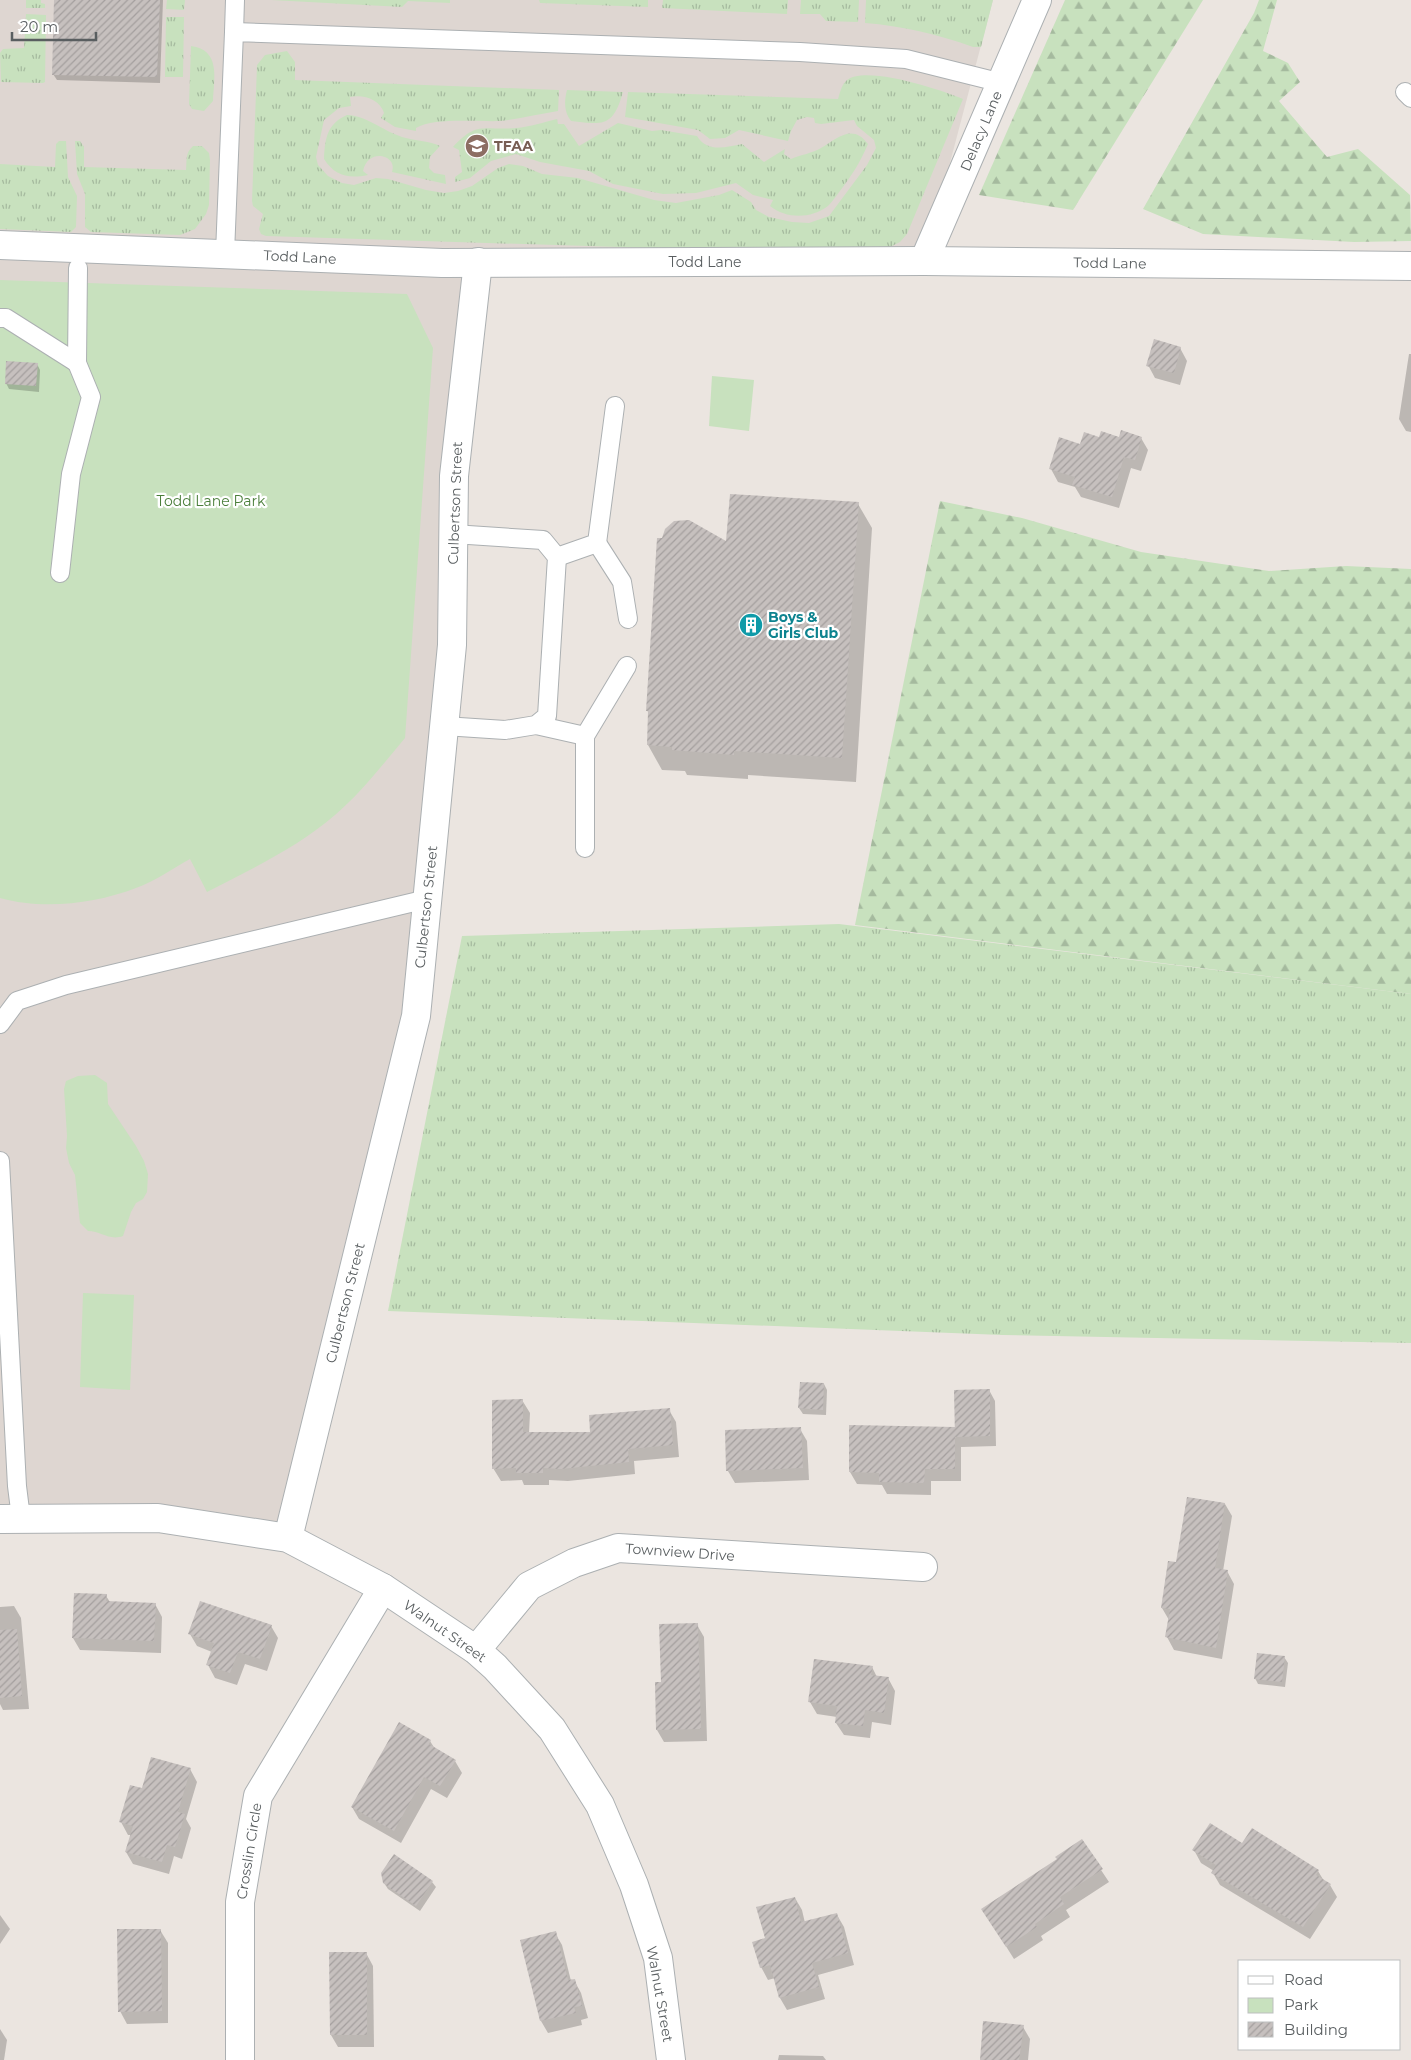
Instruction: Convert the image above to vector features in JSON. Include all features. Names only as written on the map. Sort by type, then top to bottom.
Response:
[{"type":"street","name":"Delacy Lane","points":[[924,261],[1037,0]]},
{"type":"street","name":"Todd Lane","points":[[0,245],[442,263],[924,261],[1411,266]]},
{"type":"street","name":"Culbertson Street","points":[[288,1538],[416,1016],[452,645],[454,476],[478,262]]},
{"type":"street","name":"Walnut Street","points":[[11,1519],[158,1518],[288,1538],[383,1588],[476,1650],[495,1667],[552,1729],[600,1805],[634,1885],[658,1958],[671,2060]]},
{"type":"street","name":"Townview Drive","points":[[476,1650],[529,1586],[574,1563],[618,1548],[923,1567]]},
{"type":"street","name":"Crosslin Circle","points":[[240,2060],[240,1902],[258,1796],[383,1588]]},
{"type":"lane","points":[[225,253],[235,0]]},
{"type":"lane","points":[[234,32],[845,55],[906,59],[1002,83]]},
{"type":"lane","points":[[60,573],[71,474],[91,397],[77,363],[78,268]]},
{"type":"lane","points":[[0,318],[6,318],[77,363]]},
{"type":"lane","points":[[615,406],[597,543],[622,582],[628,619]]},
{"type":"lane","points":[[453,534],[543,540],[557,558],[542,720]]},
{"type":"lane","points":[[557,558],[597,543]]},
{"type":"lane","points":[[585,848],[585,736],[627,666]]},
{"type":"lane","points":[[444,726],[505,730],[542,720],[585,736]]},
{"type":"lane","points":[[0,1024],[17,1001],[66,985],[427,900]]},
{"type":"lane","points":[[0,1161],[17,1486],[11,1519]]},
{"type":"shaded area","points":[[0,0],[993,0],[924,261],[478,263],[416,1016],[288,1538],[0,1519]]},
{"type":"green space","points":[[26,0],[41,0],[41,3],[45,4],[45,8],[26,8]]},
{"type":"green space","points":[[167,0],[185,0],[184,10],[166,9]]},
{"type":"green space","points":[[271,0],[450,0],[450,3],[408,1],[402,7]]},
{"type":"green space","points":[[539,0],[648,0],[648,7],[540,3]]},
{"type":"green space","points":[[663,0],[788,0],[787,14],[662,8]]},
{"type":"green space","points":[[801,0],[859,0],[858,22],[826,21],[820,14],[800,14]]},
{"type":"green space","points":[[866,0],[993,0],[981,47],[973,47],[919,31],[865,23]]},
{"type":"green space","points":[[1065,0],[1203,0],[1073,210],[979,195]]},
{"type":"green space","points":[[1259,0],[1277,0],[1263,51],[1288,63],[1300,82],[1279,101],[1327,157],[1358,149],[1410,195],[1411,241],[1354,242],[1203,234],[1143,209],[1254,13]]},
{"type":"green space","points":[[26,14],[46,15],[45,82],[1,82],[0,53],[3,49],[24,48]]},
{"type":"green space","points":[[166,17],[184,17],[183,77],[165,77]]},
{"type":"green space","points":[[191,46],[207,53],[214,66],[213,101],[204,111],[192,109],[189,104]]},
{"type":"green space","points":[[287,51],[295,62],[295,80],[559,90],[558,111],[500,121],[434,122],[416,128],[416,131],[395,127],[381,118],[384,113],[375,101],[360,96],[350,97],[351,106],[339,108],[324,120],[316,157],[318,165],[328,176],[342,183],[354,185],[376,178],[388,179],[444,193],[472,186],[498,168],[509,164],[523,166],[542,174],[578,178],[654,200],[676,203],[719,195],[732,190],[751,202],[756,210],[769,217],[792,222],[809,223],[829,216],[867,165],[876,148],[874,140],[857,126],[854,120],[821,124],[815,123],[814,118],[807,117],[797,120],[788,141],[739,130],[725,138],[710,139],[698,130],[625,117],[628,92],[838,99],[846,81],[855,77],[869,75],[903,80],[963,99],[907,234],[900,242],[890,247],[871,250],[777,252],[266,236],[261,234],[259,229],[263,214],[253,206],[252,201],[257,65],[265,55]]},
{"type":"green space","points":[[567,90],[623,92],[611,118],[599,123],[592,123],[571,121],[565,106]]},
{"type":"green space","points":[[347,115],[363,118],[398,136],[440,146],[430,157],[429,168],[434,173],[445,175],[446,184],[392,172],[393,166],[391,161],[382,156],[376,156],[366,163],[363,171],[368,175],[354,177],[337,173],[324,159],[326,138],[331,127]]},
{"type":"green space","points":[[557,119],[558,124],[564,124],[579,146],[618,123],[652,131],[661,130],[697,136],[706,145],[711,147],[717,148],[742,144],[764,162],[785,149],[784,154],[791,159],[810,153],[845,134],[857,134],[868,144],[852,174],[828,206],[814,213],[799,216],[776,210],[770,206],[773,200],[753,195],[736,183],[696,193],[663,194],[613,184],[589,171],[540,162],[516,154],[491,161],[470,178],[455,182],[455,177],[462,172],[459,150],[453,147],[469,133],[482,128],[505,129],[532,126]]},
{"type":"green space","points":[[59,141],[66,141],[68,177],[77,196],[76,227],[71,232],[0,229],[0,164],[55,167],[56,144]]},
{"type":"green space","points":[[75,141],[80,141],[84,147],[84,167],[186,170],[190,149],[193,146],[202,146],[209,153],[210,160],[209,205],[206,214],[195,229],[180,235],[91,232],[85,227],[85,194],[77,174]]},
{"type":"green space","name":"Todd Lane Park","points":[[0,280],[407,294],[433,348],[405,738],[354,797],[320,827],[273,857],[207,892],[190,859],[143,885],[103,898],[68,904],[33,904],[0,898]]},
{"type":"green space","points":[[712,376],[754,380],[749,431],[709,426]]},
{"type":"green space","points":[[940,501],[1022,518],[1141,552],[1269,571],[1346,566],[1411,569],[1411,994],[855,925]]},
{"type":"green space","points":[[839,924],[1411,994],[1411,1343],[1002,1335],[388,1311],[462,936]]},
{"type":"green space","points":[[95,1075],[107,1083],[108,1104],[136,1146],[148,1174],[147,1192],[143,1199],[136,1203],[131,1212],[123,1236],[118,1237],[109,1237],[97,1232],[88,1231],[80,1223],[75,1175],[69,1163],[66,1148],[64,1089],[66,1081],[78,1076]]},
{"type":"green space","points":[[83,1293],[134,1295],[130,1390],[80,1387]]},
{"type":"building","points":[[54,0],[160,0],[157,77],[52,75]]},
{"type":"building","points":[[1154,339],[1181,347],[1174,373],[1146,366]]},
{"type":"building","points":[[6,361],[38,363],[36,386],[5,384]]},
{"type":"building","points":[[1121,430],[1142,437],[1135,460],[1124,457],[1112,497],[1072,485],[1075,477],[1049,469],[1059,437],[1080,444],[1084,432],[1099,437],[1101,431],[1119,437]]},
{"type":"building","name":"Boys & Girls Club","points":[[730,494],[859,502],[842,758],[734,751],[734,755],[672,750],[672,747],[647,745],[648,711],[646,711],[657,538],[662,538],[665,529],[674,521],[689,520],[726,541]]},
{"type":"building","points":[[800,1382],[824,1383],[823,1410],[798,1408]]},
{"type":"building","points":[[990,1389],[990,1436],[955,1437],[954,1390]]},
{"type":"building","points":[[523,1399],[523,1432],[590,1432],[589,1415],[670,1408],[673,1445],[628,1449],[629,1462],[561,1469],[543,1468],[543,1473],[516,1473],[516,1468],[492,1469],[492,1400]]},
{"type":"building","points":[[849,1425],[955,1427],[955,1469],[925,1469],[924,1483],[879,1482],[879,1473],[849,1472]]},
{"type":"building","points":[[801,1427],[803,1468],[726,1471],[725,1430]]},
{"type":"building","points":[[1187,1497],[1225,1503],[1215,1568],[1228,1570],[1216,1648],[1165,1637],[1170,1609],[1161,1608],[1168,1561],[1176,1562]]},
{"type":"building","points":[[74,1593],[107,1594],[106,1601],[156,1603],[154,1641],[72,1638]]},
{"type":"building","points":[[200,1601],[272,1625],[260,1659],[238,1652],[230,1673],[206,1665],[214,1643],[188,1634]]},
{"type":"building","points":[[698,1623],[701,1729],[656,1730],[655,1682],[661,1682],[659,1624]]},
{"type":"building","points":[[17,1629],[22,1696],[0,1698],[0,1630]]},
{"type":"building","points":[[1257,1653],[1285,1656],[1282,1682],[1254,1679]]},
{"type":"building","points":[[814,1659],[873,1666],[871,1675],[889,1677],[884,1713],[865,1710],[863,1726],[835,1723],[837,1706],[808,1702]]},
{"type":"building","points":[[399,1722],[431,1740],[429,1744],[456,1760],[440,1786],[424,1777],[394,1831],[351,1807]]},
{"type":"building","points":[[151,1757],[191,1768],[178,1812],[185,1814],[175,1847],[167,1845],[162,1862],[125,1852],[133,1826],[119,1822],[130,1785],[142,1788]]},
{"type":"building","points":[[1210,1823],[1242,1843],[1252,1828],[1319,1870],[1316,1875],[1331,1884],[1303,1927],[1211,1873],[1216,1865],[1192,1850]]},
{"type":"building","points":[[1082,1839],[1103,1869],[1060,1897],[1064,1904],[1035,1924],[1037,1927],[1006,1947],[981,1909],[1057,1859],[1055,1857]]},
{"type":"building","points":[[394,1854],[433,1881],[416,1906],[383,1883],[381,1873]]},
{"type":"building","points":[[795,1897],[801,1922],[837,1913],[848,1953],[812,1963],[819,1987],[779,1998],[770,1965],[760,1968],[752,1942],[765,1938],[756,1907]]},
{"type":"building","points":[[117,1929],[161,1929],[162,2011],[118,2012]]},
{"type":"building","points":[[556,1931],[568,1980],[575,1979],[582,2006],[574,2007],[576,2013],[540,2021],[520,1940]]},
{"type":"building","points":[[329,1952],[367,1952],[367,2035],[330,2035]]},
{"type":"building","points":[[983,2021],[1024,2025],[1019,2060],[980,2060]]},
{"type":"place","name":"TFAA","points":[[477,146]]},
{"type":"place","name":"Boys & Girls Club","points":[[751,625]]}]
